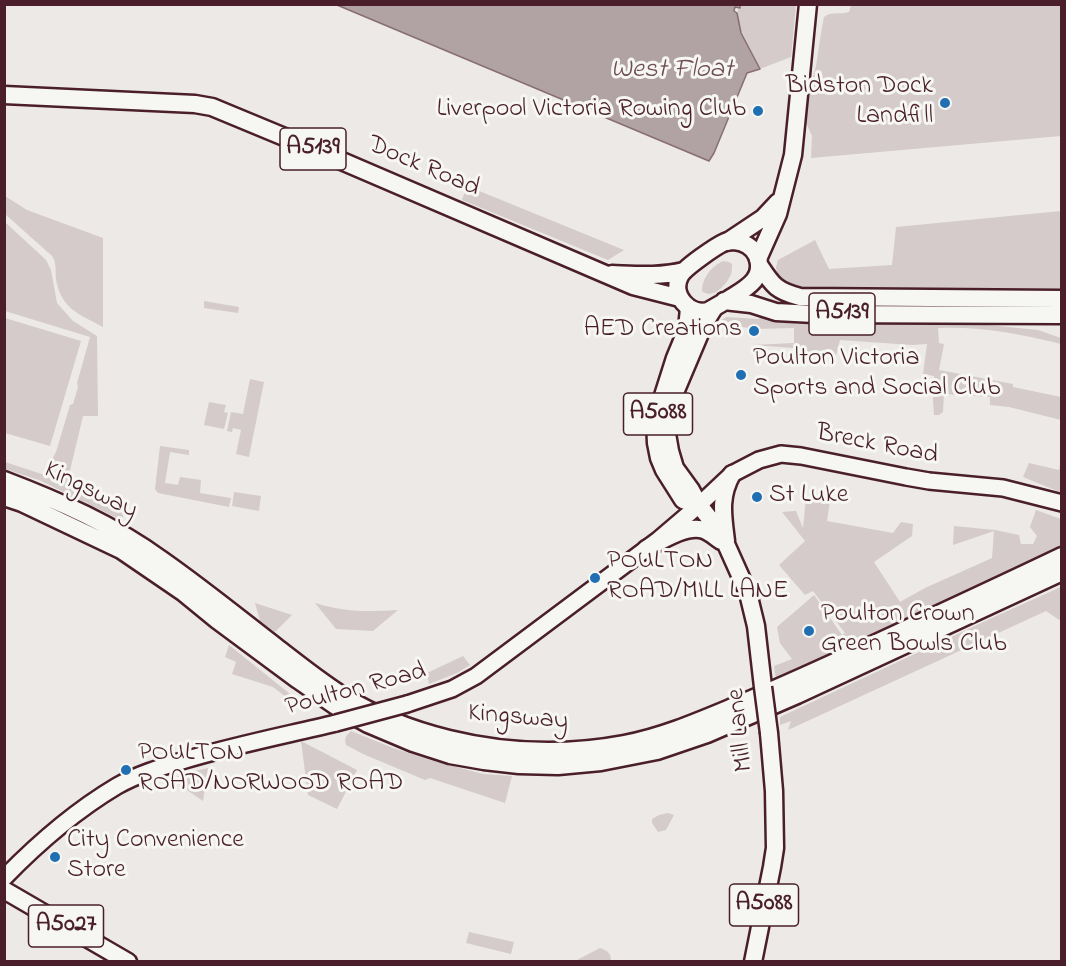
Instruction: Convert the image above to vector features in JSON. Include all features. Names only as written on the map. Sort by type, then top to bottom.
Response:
[{"type":"main road","points":[[719,305],[750,286],[757,277],[759,263],[778,214],[793,155],[808,4]]},
{"type":"main road","name":"Dock Road","points":[[4,95],[195,104],[212,107],[633,286],[684,303]]},
{"type":"main road","points":[[727,242],[763,218],[783,196]]},
{"type":"main road","name":"A5139","points":[[684,271],[719,246],[727,242],[741,241],[755,252],[768,279],[783,292],[800,297],[1062,299]]},
{"type":"main road","points":[[684,271],[678,284],[684,303]]},
{"type":"main road","name":"Dock Road","points":[[605,274],[655,276],[684,271]]},
{"type":"main road","name":"A5139","points":[[684,303],[701,313],[719,305],[751,304],[776,312],[814,314],[1062,315]]},
{"type":"main road","name":"A5088","points":[[684,303],[687,329],[675,357],[655,427],[659,458],[664,470],[682,500],[699,505]]},
{"type":"main road","name":"A5088","points":[[699,505],[675,468],[667,434],[668,423],[674,395],[704,324],[719,305]]},
{"type":"main road","name":"Breck Road","points":[[699,505],[732,474],[759,460],[781,454],[914,479],[1003,488],[1062,503]]},
{"type":"main road","points":[[726,544],[722,505],[726,485],[732,474]]},
{"type":"main road","name":"Kingsway","points":[[4,480],[111,528],[159,557],[326,685],[348,699],[403,725],[436,736],[476,745],[516,750],[553,752],[591,749],[626,744],[666,733],[793,681],[1062,556]]},
{"type":"main road","name":"Kingsway","points":[[4,497],[22,503],[121,550],[184,593],[298,680],[334,705],[368,724],[413,743],[450,755],[519,765],[558,766],[601,762],[657,751],[697,737],[797,695],[1062,572]]},
{"type":"main road","name":"Mill Lane","points":[[699,505],[726,544],[748,593],[756,626],[769,734],[774,791],[774,848],[753,962]]},
{"type":"main road","name":"Poulton Road","points":[[4,878],[52,832],[74,815],[118,786],[156,769],[202,755],[407,704],[452,689],[476,676],[646,549],[699,505]]},
{"type":"main road","points":[[646,549],[689,529],[704,530],[726,544]]},
{"type":"main road","name":"A5027","points":[[4,890],[128,962]]},
{"type":"shaded area","points":[[740,5],[796,5],[791,57],[760,69],[741,33],[737,13]]},
{"type":"shaded area","name":"Bidston Dock Landfill","points":[[851,5],[1061,5],[1061,136],[811,158],[812,136],[805,120],[824,17],[849,12]]},
{"type":"shaded area","points":[[467,186],[624,250],[608,260],[462,200]]},
{"type":"shaded area","points":[[5,196],[27,210],[103,238],[103,327],[79,314],[67,304],[58,289],[54,259],[5,214]]},
{"type":"shaded area","points":[[1061,211],[1061,293],[793,290],[778,279],[776,267],[778,260],[815,240],[829,269],[892,265],[896,227]]},
{"type":"shaded area","points":[[5,222],[46,260],[51,270],[57,303],[73,321],[97,336],[98,416],[83,416],[67,483],[103,498],[130,504],[121,520],[39,480],[5,469],[5,462],[66,482],[51,461],[56,452],[70,405],[73,404],[90,337],[5,311]]},
{"type":"shaded area","points":[[723,261],[732,264],[731,274],[726,283],[719,290],[710,294],[702,291],[708,273]]},
{"type":"shaded area","points":[[204,301],[239,307],[238,313],[204,308]]},
{"type":"shaded area","points":[[762,313],[938,320],[1038,330],[1061,338],[1061,344],[1000,332],[969,328],[938,328],[939,343],[944,344],[939,370],[1013,384],[1013,387],[1061,397],[1061,420],[1009,407],[990,405],[990,397],[944,394],[943,412],[934,415],[934,376],[923,374],[927,344],[840,340],[836,355],[831,355],[830,352],[806,354],[793,348],[753,345],[794,343],[794,328],[755,329],[718,323],[726,317],[759,319]]},
{"type":"shaded area","points":[[5,318],[81,341],[50,446],[5,433]]},
{"type":"shaded area","points":[[250,379],[264,382],[249,457],[236,454],[241,430],[233,428],[232,432],[227,431],[231,412],[243,414]]},
{"type":"shaded area","points":[[209,402],[226,405],[224,412],[228,413],[224,429],[204,425]]},
{"type":"shaded area","points":[[160,446],[189,450],[189,455],[170,452],[165,483],[178,485],[180,477],[201,480],[200,493],[231,498],[229,507],[158,493],[155,489]]},
{"type":"shaded area","points":[[1061,460],[1060,492],[1023,477],[1029,463],[1059,470]]},
{"type":"shaded area","points":[[234,492],[261,496],[259,511],[232,506]]},
{"type":"shaded area","points":[[806,498],[830,501],[827,521],[893,533],[901,522],[913,524],[912,536],[874,562],[900,602],[925,588],[992,558],[994,531],[953,545],[954,526],[995,530],[1019,535],[1021,544],[1033,544],[1037,536],[1030,527],[1036,510],[1061,519],[1061,548],[776,680],[774,666],[792,659],[780,643],[777,627],[814,595],[842,635],[845,633],[813,591],[805,595],[779,565],[805,541],[782,512],[796,511],[803,528]]},
{"type":"shaded area","points":[[1061,587],[1061,621],[1046,611],[788,730],[791,721],[780,725],[780,717]]},
{"type":"shaded area","points":[[255,603],[292,615],[275,632],[260,621]]},
{"type":"shaded area","points":[[315,603],[356,611],[398,610],[373,631],[336,629]]},
{"type":"shaded area","points":[[229,645],[290,694],[286,697],[273,687],[232,674],[236,662],[225,657]]},
{"type":"shaded area","points":[[463,656],[470,665],[429,684],[427,673]]},
{"type":"shaded area","points":[[351,731],[437,762],[483,774],[512,776],[505,803],[430,778],[425,780],[363,754],[346,745],[346,737]]},
{"type":"shaded area","points":[[301,741],[357,770],[337,809],[308,795]]},
{"type":"shaded area","points":[[208,768],[203,801],[178,784],[176,780],[182,774]]},
{"type":"shaded area","points":[[668,813],[674,815],[666,830],[658,832],[652,819]]},
{"type":"shaded area","points":[[469,932],[514,942],[511,954],[466,943]]},
{"type":"shaded area","points":[[600,948],[608,953],[611,961],[575,961]]},
{"type":"water","name":"West Float","points":[[337,5],[740,5],[740,8],[735,7],[734,11],[737,13],[741,33],[760,69],[747,73],[709,161]]},
{"type":"place","name":"Bidston Dock Landfill","points":[[945,103]]},
{"type":"place","name":"Liverpool Victoria Rowing Club","points":[[758,111]]},
{"type":"place","name":"AED Creations","points":[[754,331]]},
{"type":"place","name":"Poulton Victoria Sports and Social Club","points":[[741,375]]},
{"type":"place","name":"St Luke","points":[[757,497]]},
{"type":"place","name":"POULTON ROAD/MILL LANE","points":[[595,578]]},
{"type":"place","name":"Poulton Crown Green Bowls Club","points":[[809,631]]},
{"type":"place","name":"POULTON ROAD/NORWOOD ROAD","points":[[126,770]]},
{"type":"place","name":"City Convenience Store","points":[[55,857]]}]
